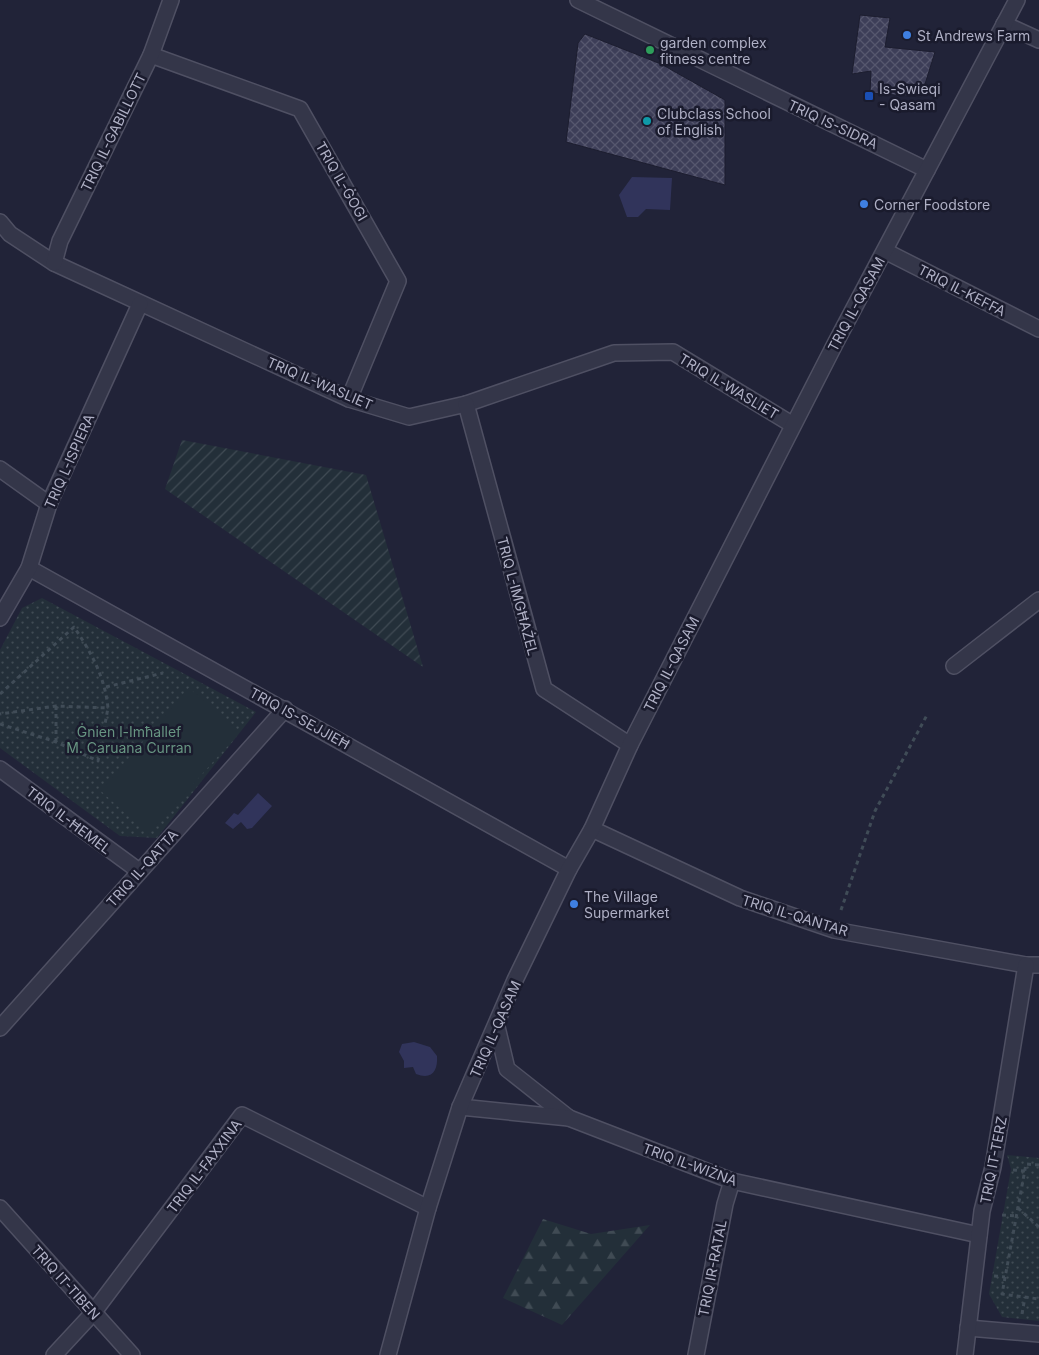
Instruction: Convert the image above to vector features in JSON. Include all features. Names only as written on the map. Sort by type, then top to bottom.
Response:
[{"type":"street","name":"TRIQ IL-GABILLOTT","points":[[54,263],[60,241],[151,55],[171,0]]},
{"type":"street","name":"TRIQ IS-SIDRA","points":[[578,0],[927,170]]},
{"type":"street","name":"TRIQ IL-QASAM","points":[[388,1355],[428,1208],[460,1107],[497,1027],[516,980],[569,869],[592,829],[630,745],[793,425],[1017,0]]},
{"type":"street","points":[[1004,24],[1039,40]]},
{"type":"street","name":"TRIQ IL-ĠOGI","points":[[151,55],[300,109],[398,281],[349,399]]},
{"type":"street","name":"TRIQ IL-WASLIET","points":[[0,222],[10,234],[54,263],[349,399],[409,417],[466,404],[614,353],[673,352],[793,425]]},
{"type":"street","name":"TRIQ IL-KEFFA","points":[[885,251],[1039,329]]},
{"type":"street","name":"TRIQ L-ISPIERA","points":[[0,618],[29,568],[49,504],[140,304]]},
{"type":"street","name":"TRIQ L-IMGĦAŻEL","points":[[466,404],[544,689],[630,745]]},
{"type":"street","points":[[0,469],[49,504]]},
{"type":"street","name":"TRIQ IS-SEJJIEĦ","points":[[29,568],[569,869]]},
{"type":"street","points":[[954,666],[1039,600]]},
{"type":"street","name":"TRIQ IL-QATTA","points":[[0,1028],[285,709]]},
{"type":"street","name":"TRIQ IL-ĦEMEL","points":[[0,769],[139,872]]},
{"type":"street","name":"TRIQ IL-QANTAR","points":[[592,829],[740,898],[834,930],[1032,965]]},
{"type":"street","name":"TRIQ IT-TERZ","points":[[965,1355],[979,1235],[1032,965]]},
{"type":"street","points":[[497,1027],[507,1069],[569,1118]]},
{"type":"street","name":"TRIQ IL-WIŻNA","points":[[460,1107],[569,1118],[732,1181],[979,1235]]},
{"type":"street","name":"TRIQ IL-FAXXINA","points":[[54,1355],[93,1313],[242,1115],[428,1208]]},
{"type":"street","name":"TRIQ IR-RATAL","points":[[696,1355],[725,1204],[732,1181]]},
{"type":"street","name":"TRIQ IT-TIBEN","points":[[0,1208],[132,1355]]},
{"type":"street","points":[[968,1328],[1039,1334]]},
{"type":"path","points":[[0,694],[74,627],[91,652],[106,687],[108,708],[98,761],[56,742],[0,724]]},
{"type":"path","points":[[106,687],[163,673]]},
{"type":"path","points":[[0,714],[56,706],[108,708]]},
{"type":"path","points":[[56,706],[56,742]]},
{"type":"path","points":[[834,930],[875,811],[927,716]]},
{"type":"path","points":[[1039,1165],[1026,1164],[1002,1294],[1039,1299]]},
{"type":"path","points":[[1018,1208],[1039,1227]]},
{"type":"green space","points":[[182,440],[366,475],[423,667],[165,489]]},
{"type":"green space","name":"Ġnien l-Imħallef M. Caruana Curran","points":[[42,598],[256,712],[157,838],[120,836],[0,748],[0,650],[22,608]]},
{"type":"green space","points":[[189,688],[240,732],[148,834],[101,791]]},
{"type":"green space","points":[[1007,1155],[1039,1158],[1039,1321],[1002,1317],[989,1294],[1011,1169]]},
{"type":"green space","points":[[543,1219],[591,1234],[650,1225],[562,1325],[503,1298]]},
{"type":"water","points":[[632,177],[672,178],[670,210],[646,209],[638,217],[627,217],[619,195]]},
{"type":"water","points":[[258,793],[272,806],[252,828],[247,829],[241,822],[233,829],[225,823],[234,813],[238,815]]},
{"type":"water","points":[[414,1042],[430,1047],[437,1056],[435,1070],[430,1075],[422,1076],[416,1074],[413,1067],[404,1068],[404,1061],[399,1052],[402,1044]]},
{"type":"building","points":[[860,15],[890,18],[885,47],[935,52],[921,97],[870,93],[871,71],[852,74]]},
{"type":"building","name":"Clubclass School of English","points":[[585,34],[661,64],[725,100],[725,185],[566,142],[578,43]]},
{"type":"place","name":"St Andrews Farm","points":[[907,35]]},
{"type":"place","name":"garden complex fitness centre","points":[[650,50]]},
{"type":"place","name":"Is-Swieqi - Qasam","points":[[869,96]]},
{"type":"place","name":"Clubclass School of English","points":[[647,121]]},
{"type":"place","name":"Corner Foodstore","points":[[864,204]]},
{"type":"place","name":"The Village Supermarket","points":[[574,904]]}]
